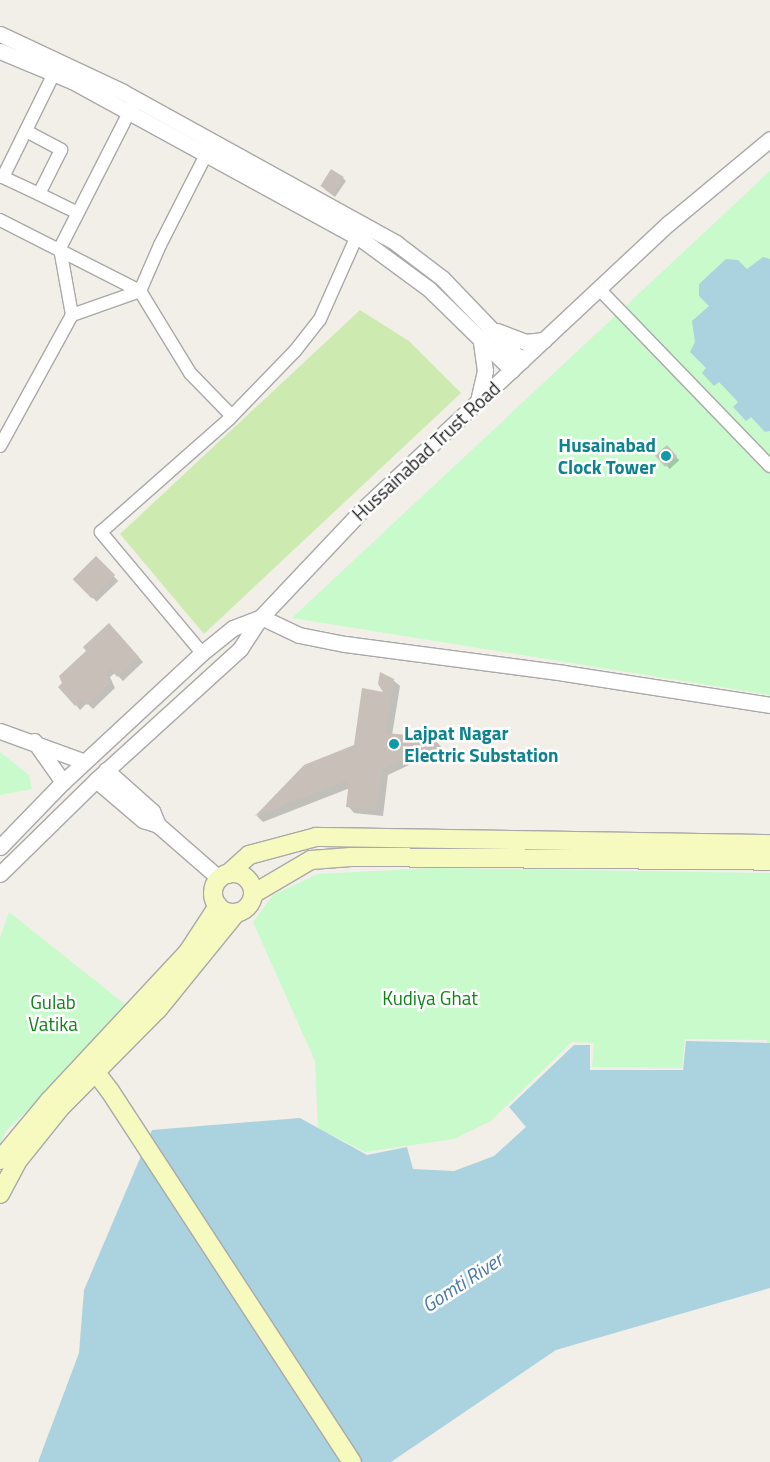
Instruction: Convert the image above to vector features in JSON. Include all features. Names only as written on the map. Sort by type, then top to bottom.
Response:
[{"type":"main road","points":[[236,913],[218,906],[213,893],[224,876],[249,855],[316,837],[770,844]]},
{"type":"main road","points":[[0,1160],[50,1100],[92,1068],[158,1009],[236,913],[248,907],[253,894],[311,860],[351,857],[770,862]]},
{"type":"main road","points":[[224,876],[246,877],[253,894]]},
{"type":"main road","points":[[0,1194],[19,1159],[188,952],[218,906]]},
{"type":"main road","points":[[92,1068],[110,1091],[352,1462]]},
{"type":"street","points":[[0,34],[57,67],[129,113],[209,148],[359,230],[396,243],[442,278],[486,333],[517,366]]},
{"type":"street","points":[[0,51],[57,67],[136,99],[209,148]]},
{"type":"street","points":[[57,67],[3,177],[78,213]]},
{"type":"street","points":[[0,446],[72,315],[60,248],[136,99]]},
{"type":"street","points":[[26,131],[61,150],[39,194]]},
{"type":"street","name":"Hussainabad Trust Road","points":[[0,847],[63,782],[202,653],[233,628],[261,617],[357,515],[669,223],[770,139]]},
{"type":"street","points":[[72,315],[140,291],[160,245],[209,148]]},
{"type":"street","points":[[0,220],[60,248],[140,291],[190,373],[232,416]]},
{"type":"street","points":[[202,653],[101,532],[232,416],[295,351],[320,319],[359,230]]},
{"type":"street","points":[[599,289],[770,466]]},
{"type":"street","points":[[486,333],[524,342],[544,340]]},
{"type":"street","points":[[478,402],[485,371],[486,333]]},
{"type":"street","points":[[0,874],[101,775],[240,649],[261,617],[299,635],[345,644],[564,672],[770,705]]},
{"type":"street","points":[[0,731],[34,741],[85,762]]},
{"type":"street","points":[[34,741],[63,782]]},
{"type":"street","points":[[101,775],[143,820],[158,825],[224,876]]},
{"type":"green space","points":[[770,171],[770,695],[292,618]]},
{"type":"green space","points":[[360,310],[409,341],[461,393],[204,634],[120,534]]},
{"type":"green space","points":[[0,752],[29,775],[32,789],[0,795]]},
{"type":"green space","name":"Kudiya Ghat","points":[[432,868],[770,873],[770,1055],[767,1040],[685,1039],[682,1068],[592,1067],[594,1043],[572,1042],[491,1121],[454,1139],[365,1152],[318,1128],[315,1061],[253,922],[273,895],[318,874]]},
{"type":"green space","name":"Gulab Vatika","points":[[9,912],[131,1009],[6,1131],[0,1144],[0,938]]},
{"type":"water","points":[[763,257],[770,259],[770,431],[765,432],[751,417],[746,421],[733,407],[738,402],[719,382],[714,386],[702,373],[706,368],[690,352],[695,342],[692,321],[709,306],[699,296],[699,284],[726,259],[738,260],[747,269]]},
{"type":"water","name":"Gomti River","points":[[686,1041],[770,1043],[770,1288],[556,1350],[391,1462],[38,1462],[79,1353],[84,1290],[152,1130],[300,1118],[367,1155],[407,1147],[413,1169],[454,1171],[494,1156],[526,1127],[509,1107],[574,1045],[590,1045],[590,1070],[683,1070]]},
{"type":"building","points":[[331,169],[344,177],[333,194],[320,186]]},
{"type":"building","name":"Husainabad Clock Tower","points":[[667,445],[677,456],[665,467],[655,456]]},
{"type":"building","points":[[96,556],[115,575],[92,598],[73,579]]},
{"type":"building","points":[[109,623],[139,657],[117,677],[110,668],[106,672],[111,683],[87,705],[82,699],[75,706],[58,687],[62,683],[59,676],[86,651],[83,647]]},
{"type":"building","name":"Lajpat Nagar Electric Substation","points":[[380,672],[394,679],[385,733],[433,737],[437,743],[382,769],[377,810],[346,807],[349,780],[255,816],[304,765],[354,745],[362,688],[383,692],[378,684]]},
{"type":"place","name":"Husainabad Clock Tower","points":[[666,456]]},
{"type":"place","name":"Lajpat Nagar Electric Substation","points":[[394,744]]}]
